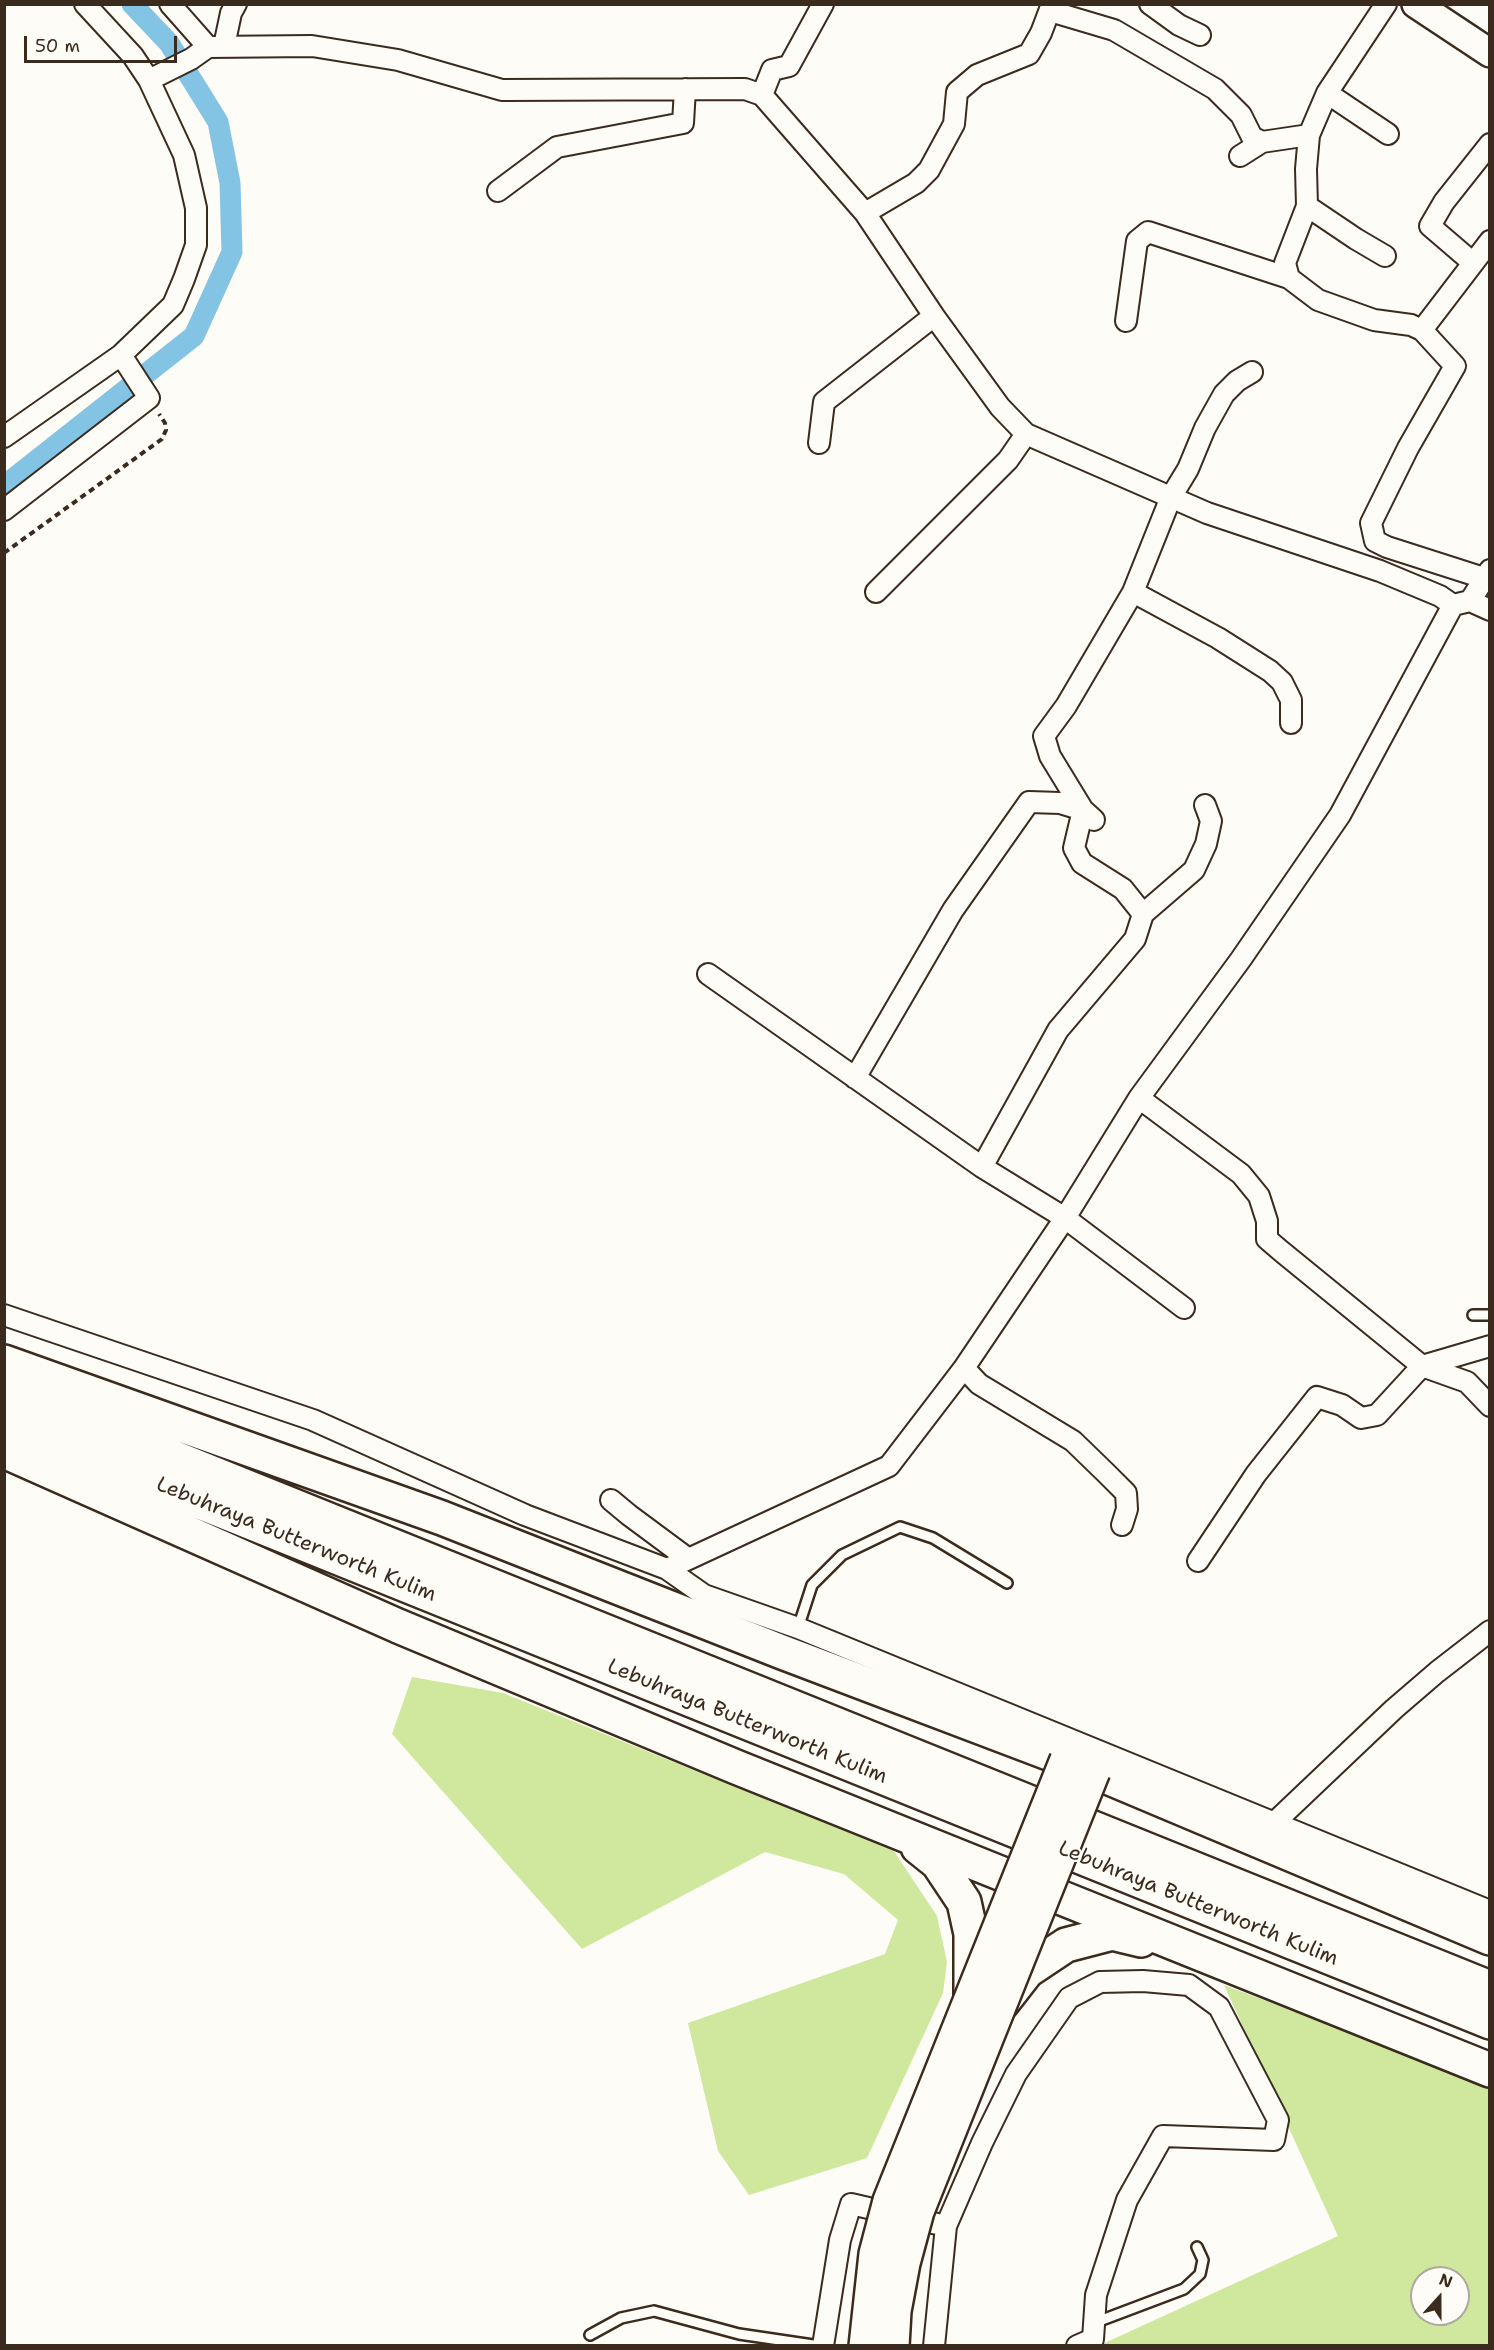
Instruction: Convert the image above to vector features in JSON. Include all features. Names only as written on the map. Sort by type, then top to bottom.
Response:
[{"type":"highway","points":[[4,1362],[442,1518],[1080,1766],[1490,1938]]},
{"type":"highway","name":"Lebuhraya Butterworth Kulim","points":[[4,1389],[1490,1988]]},
{"type":"highway","name":"Lebuhraya Butterworth Kulim","points":[[4,1423],[1490,2022]]},
{"type":"highway","points":[[4,1451],[398,1626],[901,1834],[1487,2069]]},
{"type":"highway","points":[[892,2346],[894,2310],[903,2263],[917,2211],[985,2003],[1080,1766]]},
{"type":"highway","points":[[901,1834],[938,1863],[964,1902],[985,2003]]},
{"type":"highway","points":[[866,2346],[876,2254],[890,2201],[985,2003],[1066,1945],[1112,1933],[1210,1957]]},
{"type":"main road","points":[[1428,8],[1490,53]]},
{"type":"street","points":[[4,437],[124,361],[173,305],[196,245],[196,208],[184,155],[156,77],[133,56],[85,4]]},
{"type":"street","points":[[170,4],[216,47]]},
{"type":"street","points":[[216,47],[236,4]]},
{"type":"street","points":[[762,95],[772,69],[789,66],[823,4]]},
{"type":"street","points":[[1150,4],[1200,35]]},
{"type":"street","points":[[1289,278],[1285,263],[1307,206],[1306,169],[1309,135],[1327,93],[1386,4]]},
{"type":"street","points":[[865,213],[916,183],[929,170],[954,124],[957,92],[977,75],[1029,54],[1051,8],[1114,30],[1215,89],[1241,115],[1252,137],[1262,142]]},
{"type":"street","points":[[156,77],[216,47],[312,46],[398,60],[502,90],[745,89],[762,95],[865,213],[934,316],[1000,407],[1026,434],[1207,513],[1380,571],[1440,596],[1490,610]]},
{"type":"street","points":[[498,191],[556,147],[683,123],[685,89]]},
{"type":"street","points":[[1327,93],[1388,134]]},
{"type":"street","points":[[1240,156],[1262,142],[1309,135]]},
{"type":"street","points":[[1472,262],[1430,226],[1444,202],[1490,144]]},
{"type":"street","points":[[1307,206],[1385,256]]},
{"type":"street","points":[[667,1569],[890,1466],[964,1368],[1065,1218],[1139,1098],[1222,987],[1340,815],[1461,603],[1488,576],[1387,547],[1375,541],[1371,523],[1408,448],[1455,366],[1422,330],[1411,325],[1374,320],[1318,300],[1289,278],[1148,232],[1137,241],[1126,321]]},
{"type":"street","points":[[1422,330],[1490,241]]},
{"type":"street","points":[[819,443],[824,402],[934,316]]},
{"type":"street","points":[[4,510],[147,395],[124,361]]},
{"type":"street","points":[[1088,815],[1050,756],[1044,736],[1066,706],[1133,592],[1171,497],[1188,469],[1205,428],[1224,394],[1237,381],[1252,372]]},
{"type":"street","points":[[876,592],[1008,460],[1026,434]]},
{"type":"street","points":[[1133,592],[1218,638],[1270,671],[1282,682],[1292,700],[1291,723]]},
{"type":"street","points":[[855,1078],[953,910],[1029,802],[1060,803],[1088,815]]},
{"type":"street","points":[[982,1167],[1058,1030],[1135,939],[1143,914],[1194,870],[1206,844],[1211,821],[1205,805]]},
{"type":"street","points":[[1088,815],[1074,848],[1082,863],[1123,888],[1143,914]]},
{"type":"street","points":[[708,974],[982,1167],[1065,1218],[1184,1308]]},
{"type":"street","points":[[1139,1098],[1241,1174],[1259,1196],[1268,1221],[1267,1239],[1422,1366],[1467,1382],[1490,1406]]},
{"type":"street","points":[[4,1315],[313,1420],[525,1515],[667,1569],[704,1595],[798,1628],[1490,1911]]},
{"type":"street","points":[[1198,1561],[1256,1474],[1317,1398],[1342,1405],[1362,1418],[1377,1415],[1422,1366],[1490,1346]]},
{"type":"street","points":[[964,1368],[979,1384],[1073,1441],[1106,1473],[1126,1493],[1127,1509],[1122,1525]]},
{"type":"street","points":[[611,1500],[687,1558]]},
{"type":"street","points":[[1275,1822],[1394,1709],[1490,1631]]},
{"type":"street","points":[[934,2346],[946,2226],[982,2143],[1016,2074],[1070,1998],[1100,1982],[1143,1981],[1189,1985],[1219,2007],[1278,2120],[1274,2140],[1163,2136],[1127,2200],[1096,2295],[1093,2339],[1077,2346]]},
{"type":"street","points":[[822,2346],[840,2240],[850,2204],[946,2226]]},
{"type":"lane","points":[[1473,1315],[1490,1315]]},
{"type":"lane","points":[[798,1628],[813,1585],[842,1556],[900,1527],[933,1538],[1006,1583]]},
{"type":"lane","points":[[1094,2324],[1184,2289],[1200,2274],[1203,2260],[1197,2247]]},
{"type":"lane","points":[[590,2335],[621,2318],[654,2311],[739,2334],[822,2346]]},
{"type":"path","points":[[4,553],[162,439],[166,430],[165,423],[147,395]]},
{"type":"green space","points":[[412,1677],[503,1693],[894,1851],[937,1916],[947,1962],[943,1993],[867,2158],[749,2195],[718,2151],[688,2023],[885,1954],[898,1920],[844,1874],[765,1852],[582,1949],[392,1734]]},
{"type":"green space","points":[[1224,1985],[1489,2085],[1489,2345],[1098,2346],[1338,2236]]},
{"type":"waterway","points":[[4,486],[194,336],[232,252],[230,183],[218,122],[169,43],[132,4]]}]
